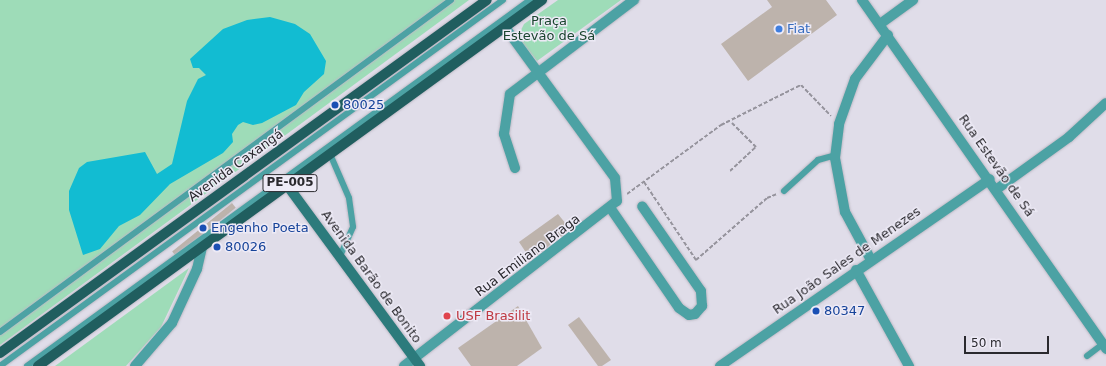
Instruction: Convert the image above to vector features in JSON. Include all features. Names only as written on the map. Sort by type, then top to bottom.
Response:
[{"type":"main road","name":"Avenida Caxangá","points":[[0,353],[487,0]]},
{"type":"main road","name":"PE-005","points":[[38,366],[542,0]]},
{"type":"street","points":[[515,168],[504,134],[510,94],[538,70],[634,0]]},
{"type":"street","name":"Rua Estevão de Sá","points":[[862,0],[997,189],[1104,346]]},
{"type":"street","points":[[880,24],[913,0]]},
{"type":"street","points":[[506,27],[615,178],[614,205],[679,308],[689,315],[695,314],[702,306],[701,291],[642,206]]},
{"type":"street","points":[[871,260],[844,212],[836,155],[839,124],[855,78],[888,35]]},
{"type":"street","points":[[997,189],[1064,141],[1106,103]]},
{"type":"street","name":"Rua João Sales de Menezes","points":[[720,366],[856,270],[990,179]]},
{"type":"street","name":"Avenida Barão de Bonito","points":[[288,185],[417,362]]},
{"type":"street","name":"Rua Emiliano Braga","points":[[404,366],[417,362],[614,205]]},
{"type":"street","points":[[135,366],[172,323],[197,269],[202,247]]},
{"type":"street","points":[[856,270],[908,366]]},
{"type":"lane","points":[[0,332],[451,0]]},
{"type":"lane","points":[[0,366],[503,0]]},
{"type":"lane","points":[[27,366],[530,0]]},
{"type":"lane","points":[[330,154],[349,198],[353,227],[340,256]]},
{"type":"lane","points":[[784,191],[818,160],[836,155]]},
{"type":"lane","points":[[1087,356],[1104,346]]},
{"type":"path","points":[[614,205],[721,125],[732,122],[801,85],[839,124]]},
{"type":"path","points":[[730,171],[756,147],[732,122]]},
{"type":"path","points":[[644,182],[696,260],[767,198],[784,191]]},
{"type":"green space","points":[[0,0],[469,0],[0,345]]},
{"type":"green space","name":"Praça Estevão de Sá","points":[[558,0],[621,0],[537,61],[521,41],[520,32],[524,24]]},
{"type":"green space","points":[[189,268],[161,327],[126,366],[55,366]]},
{"type":"water","points":[[270,17],[295,24],[310,34],[326,61],[324,74],[304,92],[296,105],[262,123],[253,125],[243,122],[238,125],[232,134],[233,142],[223,153],[170,184],[140,215],[119,226],[100,249],[83,255],[69,210],[69,191],[79,168],[87,162],[145,152],[157,174],[172,164],[187,101],[198,79],[206,75],[199,68],[193,68],[190,59],[223,29],[247,20]]},
{"type":"building","name":"Fiat","points":[[767,0],[826,0],[837,15],[748,81],[721,44],[772,7]]},
{"type":"building","points":[[232,203],[236,208],[176,256],[172,251]]},
{"type":"building","points":[[558,214],[570,229],[531,260],[519,242]]},
{"type":"building","points":[[518,306],[542,348],[517,366],[471,366],[458,348]]},
{"type":"building","points":[[579,317],[611,360],[602,366],[598,366],[568,325]]},
{"type":"place","name":"Fiat","points":[[779,29]]},
{"type":"place","name":"80025","points":[[335,105]]},
{"type":"place","name":"Engenho Poeta","points":[[203,228]]},
{"type":"place","name":"80026","points":[[217,247]]},
{"type":"place","name":"80347","points":[[816,311]]},
{"type":"place","name":"USF Brasilit","points":[[447,316]]}]
